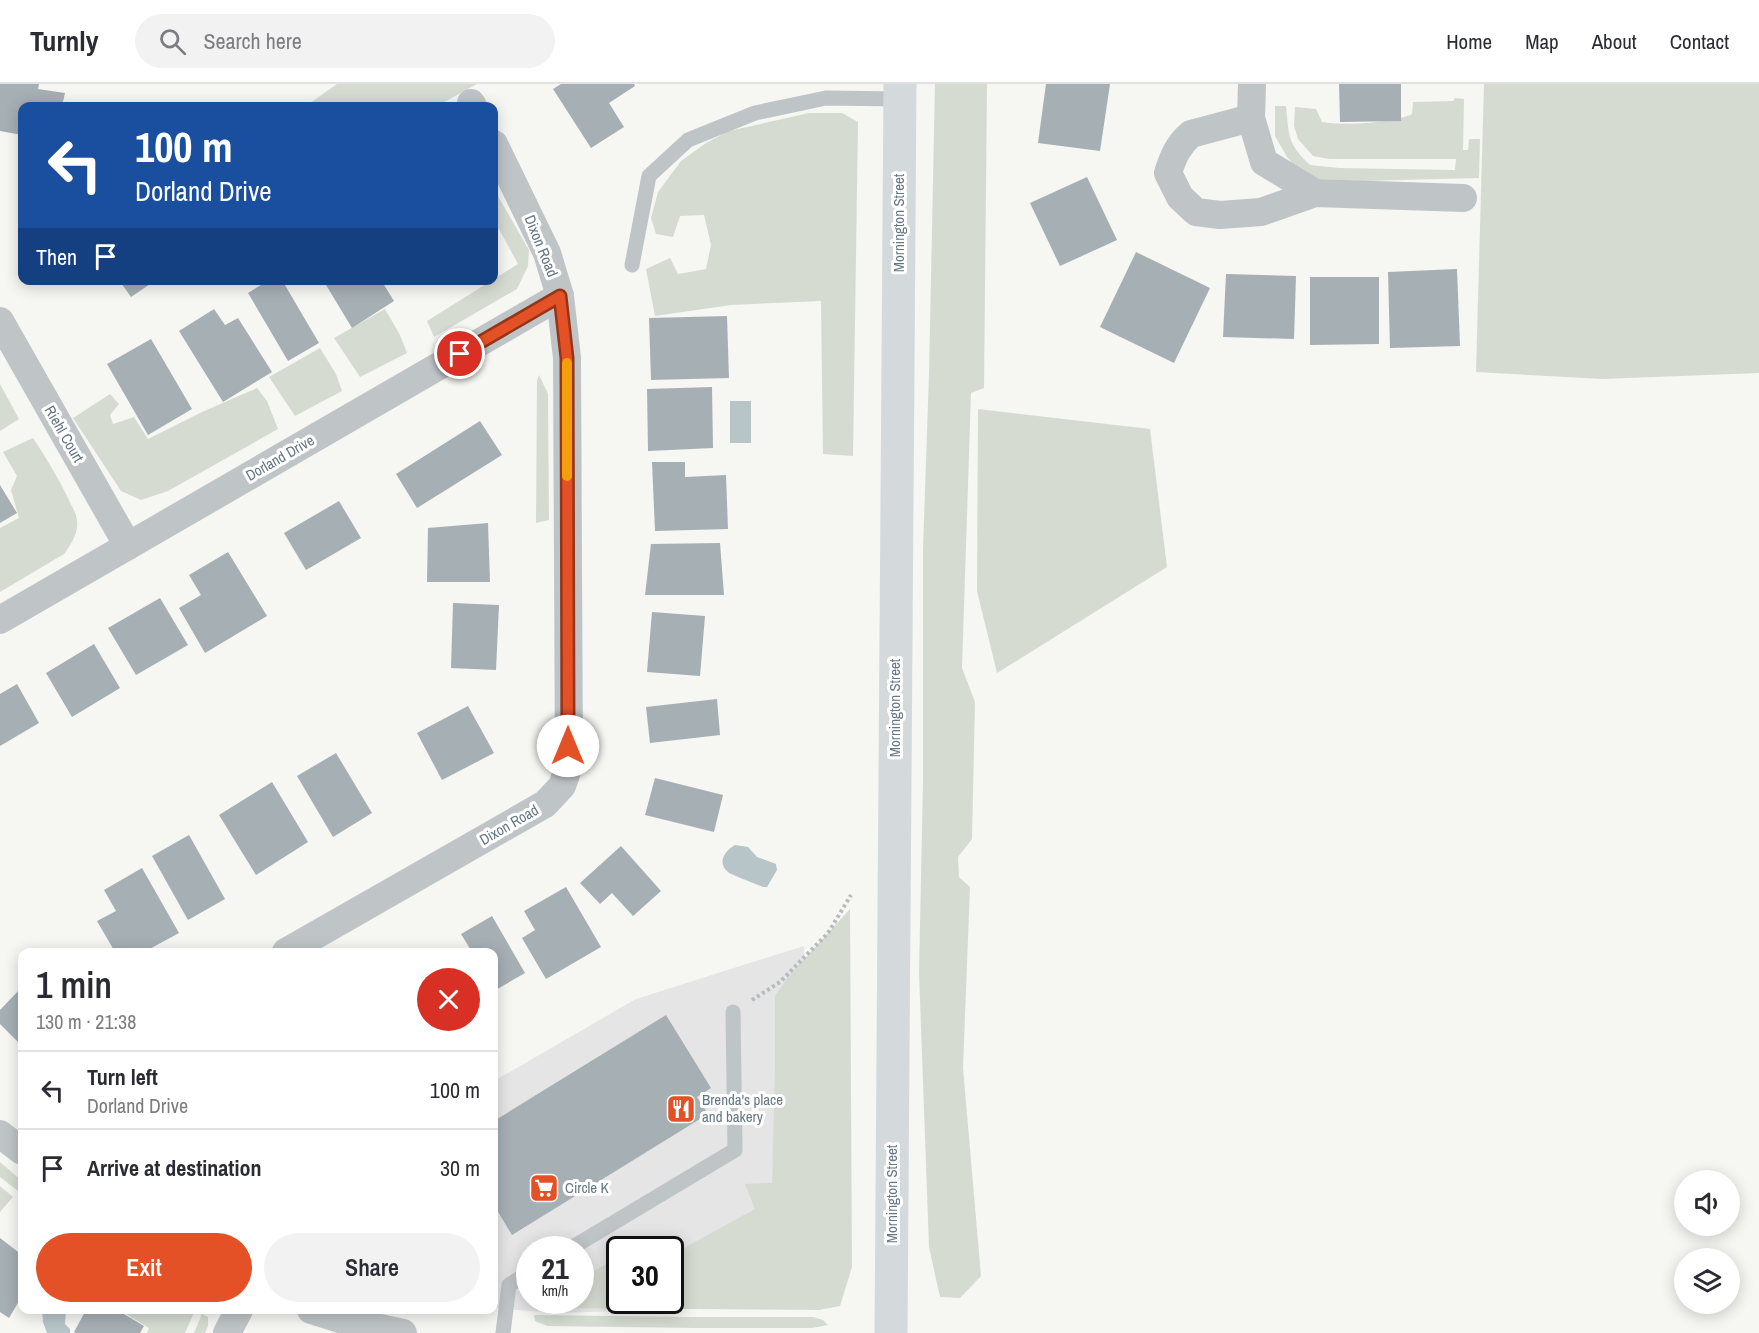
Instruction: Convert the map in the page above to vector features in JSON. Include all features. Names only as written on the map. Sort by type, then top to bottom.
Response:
[{"type":"main road","name":"Mornington Street","points":[[891,1333],[900,92]]},
{"type":"street","points":[[1252,84],[1251,118],[1264,162],[1315,193]]},
{"type":"street","points":[[1251,118],[1191,134],[1174,154],[1168,173],[1180,197],[1196,212],[1220,215],[1261,212],[1315,193],[1463,198]]},
{"type":"street","name":"Dixon Road","points":[[293,948],[545,804],[562,786],[569,766],[567,358],[560,296],[547,253],[498,152]]},
{"type":"street","name":"Dorland Drive","points":[[0,620],[560,296]]},
{"type":"street","name":"Riehl Court","points":[[0,321],[128,546]]},
{"type":"street","points":[[0,1134],[18,1148]]},
{"type":"street","points":[[227,1333],[237,1314]]},
{"type":"street","points":[[324,1314],[403,1333]]},
{"type":"lane","points":[[632,265],[650,176],[688,140],[755,113],[825,98],[900,92]]},
{"type":"lane","points":[[591,1236],[735,1150],[734,1012]]},
{"type":"lane","points":[[503,1333],[508,1285],[516,1280]]},
{"type":"path","points":[[734,1012],[780,982],[828,933],[851,895]]},
{"type":"shaded area","points":[[337,84],[477,84],[444,102],[312,102]]},
{"type":"shaded area","points":[[935,84],[987,84],[984,388],[971,393],[962,668],[975,702],[972,839],[958,857],[959,877],[970,887],[963,1068],[981,1276],[960,1298],[940,1297],[929,1247],[919,972],[923,782],[923,549]]},
{"type":"shaded area","points":[[1484,84],[1759,84],[1759,373],[1602,379],[1476,372]]},
{"type":"shaded area","points":[[1455,98],[1464,99],[1463,150],[1468,150],[1469,139],[1480,139],[1479,178],[1363,181],[1318,179],[1299,171],[1287,157],[1275,136],[1275,106],[1286,106],[1290,138],[1297,151],[1310,165],[1339,168],[1455,170],[1456,159],[1329,159],[1313,156],[1298,139],[1294,126],[1295,107],[1316,109],[1322,122],[1368,123],[1393,120],[1412,114],[1413,102],[1453,101]]},
{"type":"shaded area","points":[[809,113],[842,113],[858,122],[853,456],[823,454],[821,301],[731,305],[655,316],[646,269],[670,258],[678,274],[706,269],[711,245],[704,215],[680,216],[673,237],[656,234],[651,218],[658,192],[681,161],[706,143],[729,131]]},
{"type":"shaded area","points":[[498,196],[529,250],[528,266],[517,289],[434,337],[427,321],[484,285],[498,285],[498,277],[518,264],[498,227]]},
{"type":"shaded area","points":[[385,309],[407,353],[360,377],[334,338]]},
{"type":"shaded area","points":[[320,348],[336,374],[342,391],[295,416],[269,377]]},
{"type":"shaded area","points":[[539,375],[548,394],[549,520],[536,523],[537,381]]},
{"type":"shaded area","points":[[0,384],[19,419],[0,431]]},
{"type":"shaded area","points":[[257,388],[267,401],[278,429],[168,491],[141,500],[121,491],[73,418],[110,394],[119,404],[110,415],[113,424],[134,417],[148,439]]},
{"type":"shaded area","points":[[730,401],[751,401],[751,443],[730,443]]},
{"type":"shaded area","points":[[978,409],[1150,429],[1167,567],[997,673],[977,591]]},
{"type":"shaded area","points":[[33,438],[76,514],[76,534],[64,554],[0,592],[0,528],[19,518],[11,490],[17,476],[3,452]]},
{"type":"shaded area","points":[[735,845],[748,847],[757,857],[776,864],[777,870],[767,887],[734,875],[724,868],[724,857]]},
{"type":"shaded area","points":[[850,909],[852,1267],[840,1306],[819,1310],[684,1309],[684,1248],[755,1209],[745,1184],[772,1183],[775,996],[787,978]]},
{"type":"shaded area","points":[[804,946],[816,1305],[684,1309],[684,1236],[606,1236],[606,1311],[594,1312],[594,1236],[516,1236],[516,1310],[498,1308],[498,1079],[636,999]]},
{"type":"shaded area","points":[[0,1162],[18,1178],[18,1191],[0,1177]]},
{"type":"shaded area","points":[[0,1186],[13,1197],[0,1212]]},
{"type":"shaded area","points":[[606,1264],[606,1308],[594,1308],[594,1271]]},
{"type":"shaded area","points":[[42,1314],[66,1314],[65,1324],[70,1329],[70,1333],[47,1333]]},
{"type":"shaded area","points":[[126,1314],[193,1314],[185,1333],[147,1333],[149,1328]]},
{"type":"shaded area","points":[[202,1314],[208,1317],[208,1326],[205,1333],[194,1333]]},
{"type":"shaded area","points":[[534,1315],[813,1317],[823,1320],[828,1325],[812,1328],[547,1326],[535,1321]]},
{"type":"building","points":[[0,84],[39,84],[38,89],[65,93],[63,102],[18,102],[18,134],[0,131]]},
{"type":"building","points":[[561,84],[634,84],[635,86],[609,103],[624,127],[591,148],[553,89]]},
{"type":"building","points":[[1046,84],[1110,84],[1100,151],[1038,143]]},
{"type":"building","points":[[1339,84],[1401,84],[1401,121],[1340,122]]},
{"type":"building","points":[[1087,177],[1117,240],[1060,266],[1030,203]]},
{"type":"building","points":[[1136,252],[1210,288],[1174,363],[1100,327]]},
{"type":"building","points":[[1457,269],[1460,346],[1390,348],[1388,272]]},
{"type":"building","points":[[1226,274],[1296,276],[1294,339],[1223,337]]},
{"type":"building","points":[[1310,277],[1379,277],[1379,344],[1310,345]]},
{"type":"building","points":[[123,285],[149,285],[131,297]]},
{"type":"building","points":[[261,285],[285,285],[319,343],[288,361],[248,293]]},
{"type":"building","points":[[326,285],[384,285],[394,301],[352,328]]},
{"type":"building","points":[[214,309],[225,325],[238,318],[272,372],[223,402],[179,331]]},
{"type":"building","points":[[727,316],[729,378],[651,380],[649,318]]},
{"type":"building","points":[[151,339],[192,409],[148,435],[107,364]]},
{"type":"building","points":[[712,387],[713,448],[648,451],[647,389]]},
{"type":"building","points":[[480,421],[502,455],[417,508],[396,474]]},
{"type":"building","points":[[652,462],[685,462],[685,477],[726,475],[728,529],[655,531]]},
{"type":"building","points":[[0,485],[17,513],[0,523]]},
{"type":"building","points":[[339,501],[361,538],[306,570],[284,533]]},
{"type":"building","points":[[488,523],[490,582],[427,582],[428,528]]},
{"type":"building","points":[[720,543],[724,595],[645,595],[651,544]]},
{"type":"building","points":[[228,552],[267,616],[205,653],[179,608],[201,595],[189,575]]},
{"type":"building","points":[[160,598],[188,645],[136,675],[108,628]]},
{"type":"building","points":[[453,603],[499,605],[496,670],[451,668]]},
{"type":"building","points":[[652,612],[705,616],[700,676],[647,672]]},
{"type":"building","points":[[94,644],[120,688],[72,717],[46,673]]},
{"type":"building","points":[[17,684],[39,723],[0,746],[0,694]]},
{"type":"building","points":[[717,699],[720,735],[650,743],[646,707]]},
{"type":"building","points":[[468,706],[494,753],[442,780],[417,733]]},
{"type":"building","points":[[336,753],[372,813],[333,837],[297,776]]},
{"type":"building","points":[[655,778],[723,795],[714,832],[645,815]]},
{"type":"building","points":[[272,782],[308,842],[256,875],[219,815]]},
{"type":"building","points":[[189,835],[225,899],[188,920],[152,856]]},
{"type":"building","points":[[621,846],[661,891],[633,916],[612,893],[600,904],[580,883]]},
{"type":"building","points":[[142,868],[179,933],[151,948],[113,948],[97,921],[116,911],[104,890]]},
{"type":"building","points":[[566,887],[601,947],[546,979],[522,938],[535,930],[524,911]]},
{"type":"building","points":[[492,916],[525,973],[498,989],[498,948],[470,948],[461,934]]},
{"type":"building","points":[[18,991],[18,1042],[0,1024],[0,1010]]},
{"type":"building","points":[[666,1015],[711,1088],[697,1097],[708,1114],[512,1235],[498,1212],[498,1119]]},
{"type":"building","points":[[0,1238],[18,1252],[18,1303],[9,1318],[0,1312]]},
{"type":"building","points":[[84,1314],[124,1314],[144,1326],[140,1333],[74,1332]]},
{"type":"slow traffic","points":[[567,363],[567,476]]},
{"type":"place","name":"Brenda's place and bakery","points":[[681,1109]]},
{"type":"place","name":"Circle K","points":[[544,1188]]},
{"type":"route","points":[[460,354],[560,296],[567,358],[568,746]]}]
